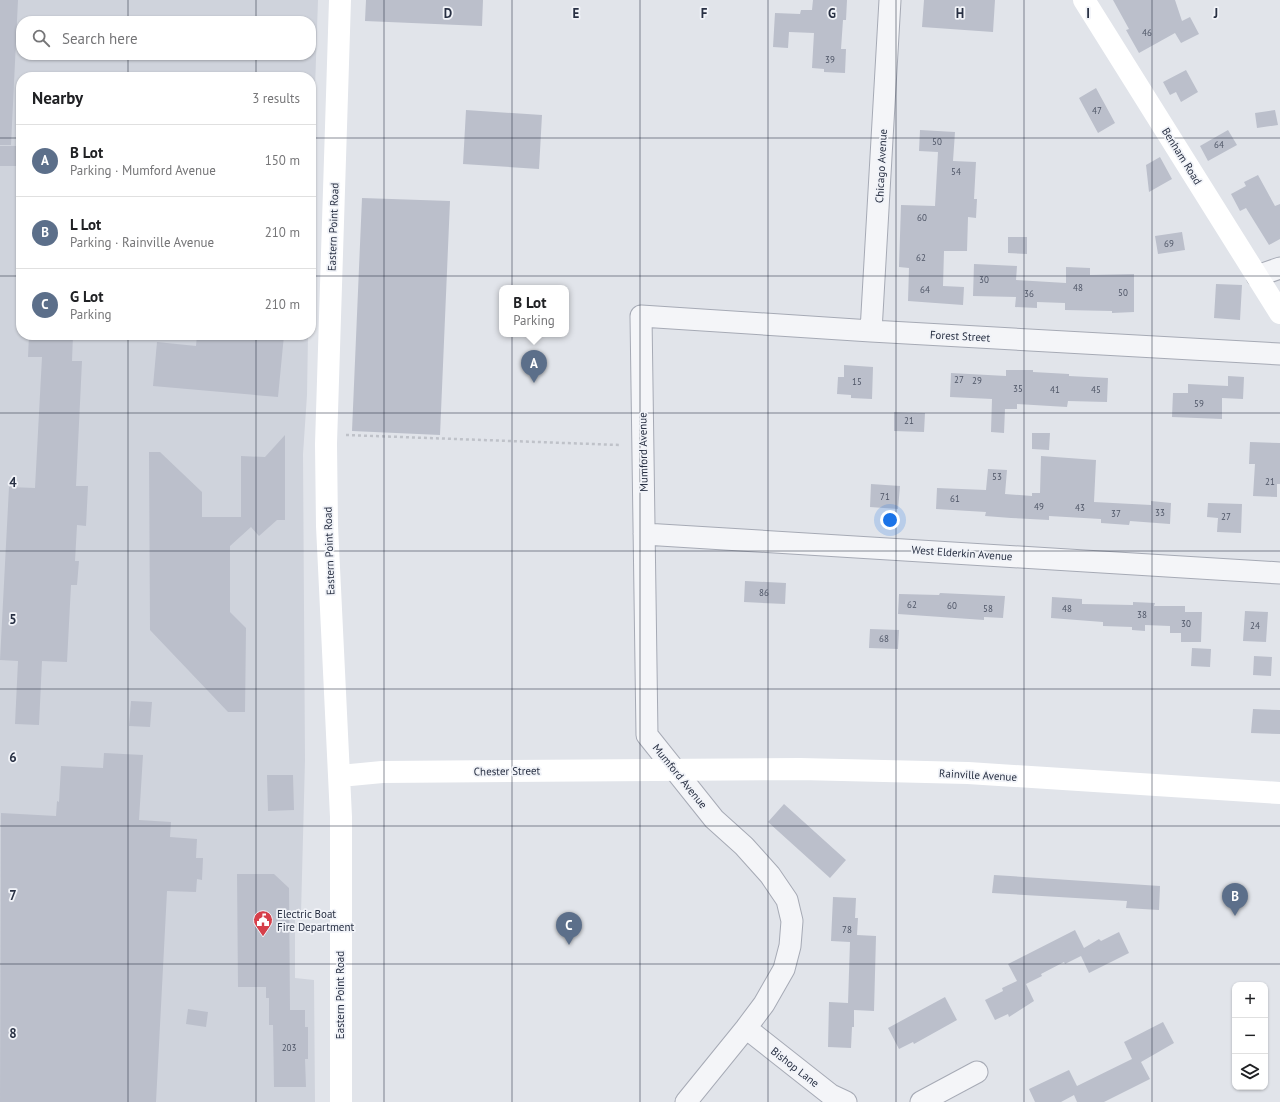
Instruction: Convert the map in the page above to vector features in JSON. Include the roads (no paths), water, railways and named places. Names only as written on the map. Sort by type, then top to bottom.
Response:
[{"type":"main road","name":"Eastern Point Road","points":[[340,0],[326,444],[327,526],[340,776],[341,1102]]},
{"type":"main road","name":"Benham Road","points":[[1084,0],[1280,313]]},
{"type":"main road","name":"Chester Street","points":[[340,776],[382,772],[675,769]]},
{"type":"main road","name":"Rainville Avenue","points":[[675,769],[800,769],[968,774],[1280,793]]},
{"type":"street","name":"Chicago Avenue","points":[[871,331],[890,0]]},
{"type":"street","points":[[1257,276],[1280,268]]},
{"type":"street","name":"Forest Street","points":[[641,316],[871,331],[1280,354]]},
{"type":"street","name":"Mumford Avenue","points":[[641,316],[647,735],[714,820],[744,846],[770,875],[786,900],[792,921],[790,946],[784,969],[764,1004],[686,1102]]},
{"type":"street","name":"West Elderkin Avenue","points":[[644,534],[1280,573]]},
{"type":"street","name":"Bishop Lane","points":[[746,1028],[831,1095],[846,1102]]},
{"type":"street","points":[[921,1102],[977,1072]]},
{"type":"place","name":"B Lot","points":[[534,383]]},
{"type":"place","name":"L Lot","points":[[1235,916]]},
{"type":"place","name":"Electric Boat Fire Department","points":[[263,937]]},
{"type":"place","name":"G Lot","points":[[569,945]]}]
